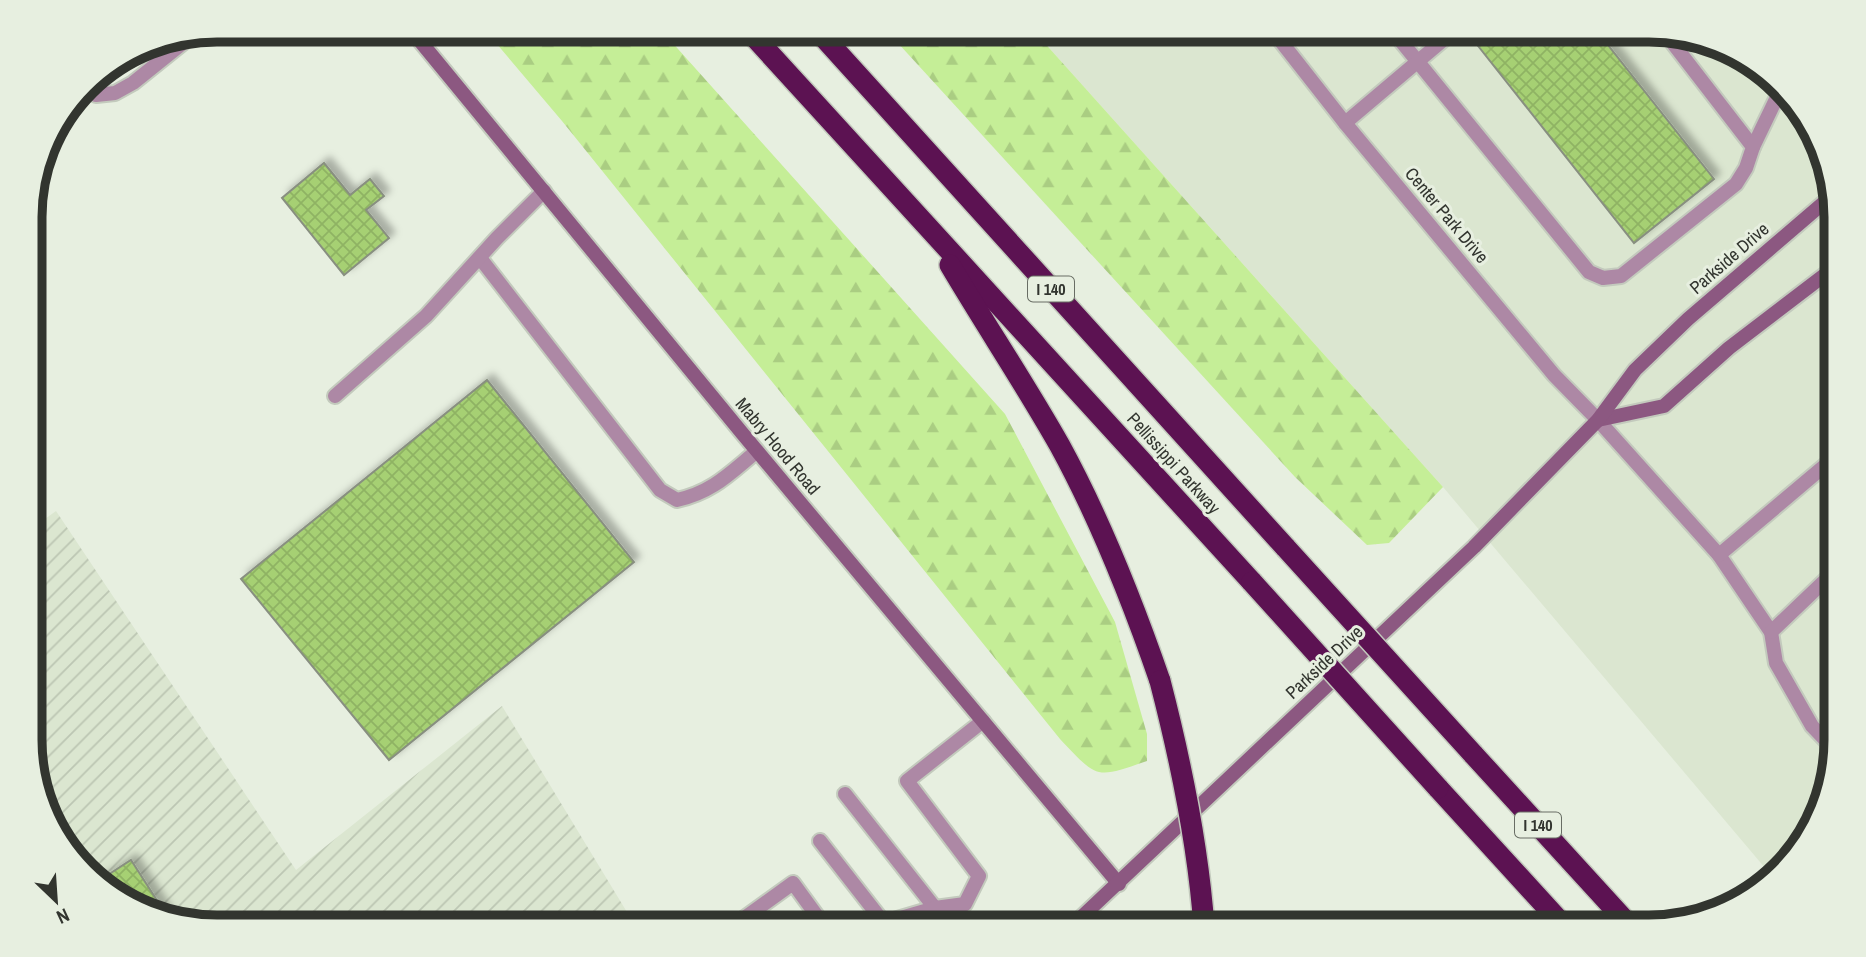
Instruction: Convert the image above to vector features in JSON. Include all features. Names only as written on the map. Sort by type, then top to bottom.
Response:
[{"type":"highway","name":"Pellissippi Parkway","points":[[759,42],[1554,915]]},
{"type":"highway","name":"Pellissippi Parkway","points":[[828,42],[1620,915]]},
{"type":"highway","points":[[929,230],[1054,436],[1096,517],[1131,598],[1160,681],[1179,754],[1193,829],[1203,915]]},
{"type":"highway","points":[[1603,897],[1627,915]]},
{"type":"street","name":"Mabry Hood Road","points":[[421,42],[757,451],[1119,884]]},
{"type":"street","name":"Center Park Drive","points":[[1281,42],[1345,123],[1555,375],[1719,555],[1771,632]]},
{"type":"street","points":[[1402,42],[1589,272],[1603,278],[1621,275],[1735,184],[1746,168],[1777,97]]},
{"type":"street","points":[[1345,123],[1441,42]]},
{"type":"street","points":[[1673,43],[1753,147]]},
{"type":"street","points":[[93,93],[114,93],[133,83],[179,46]]},
{"type":"street","points":[[335,396],[426,316],[544,191]]},
{"type":"street","name":"Parkside Drive","points":[[1085,915],[1474,547],[1598,420],[1635,370],[1661,344],[1823,203]]},
{"type":"street","points":[[480,258],[660,490],[677,499],[698,495],[716,485],[757,451]]},
{"type":"street","points":[[1598,420],[1664,406],[1729,348],[1824,275]]},
{"type":"street","points":[[1719,555],[1824,466]]},
{"type":"street","points":[[1824,581],[1771,632],[1776,663],[1812,726],[1824,739]]},
{"type":"street","points":[[914,915],[936,908],[965,904],[979,876],[907,781],[983,721]]},
{"type":"street","points":[[845,794],[936,908]]},
{"type":"street","points":[[820,841],[875,915]]},
{"type":"street","points":[[749,915],[793,883],[816,915]]},
{"type":"shaded area","points":[[1044,42],[1672,43],[1706,51],[1727,60],[1765,85],[1781,101],[1811,150],[1823,194],[1824,740],[1823,763],[1811,807],[1795,837],[1767,870],[1443,487]]},
{"type":"shaded area","points":[[56,511],[296,870],[502,706],[629,915],[205,915],[160,906],[129,892],[110,879],[78,847],[55,807],[43,763],[42,521]]},
{"type":"green space","points":[[495,42],[672,42],[1005,414],[1115,622],[1147,734],[1147,761],[1117,771],[1098,772],[1082,762],[1060,739],[562,121]]},
{"type":"green space","points":[[897,42],[1044,42],[1443,487],[1389,543],[1367,545],[1295,477]]},
{"type":"building","points":[[1475,42],[1606,42],[1714,179],[1634,243]]},
{"type":"building","points":[[324,163],[350,195],[370,179],[384,196],[366,210],[389,238],[344,275],[282,198]]},
{"type":"building","points":[[487,380],[634,562],[389,760],[241,579]]},
{"type":"building","points":[[131,860],[161,906],[129,892],[106,876]]}]
